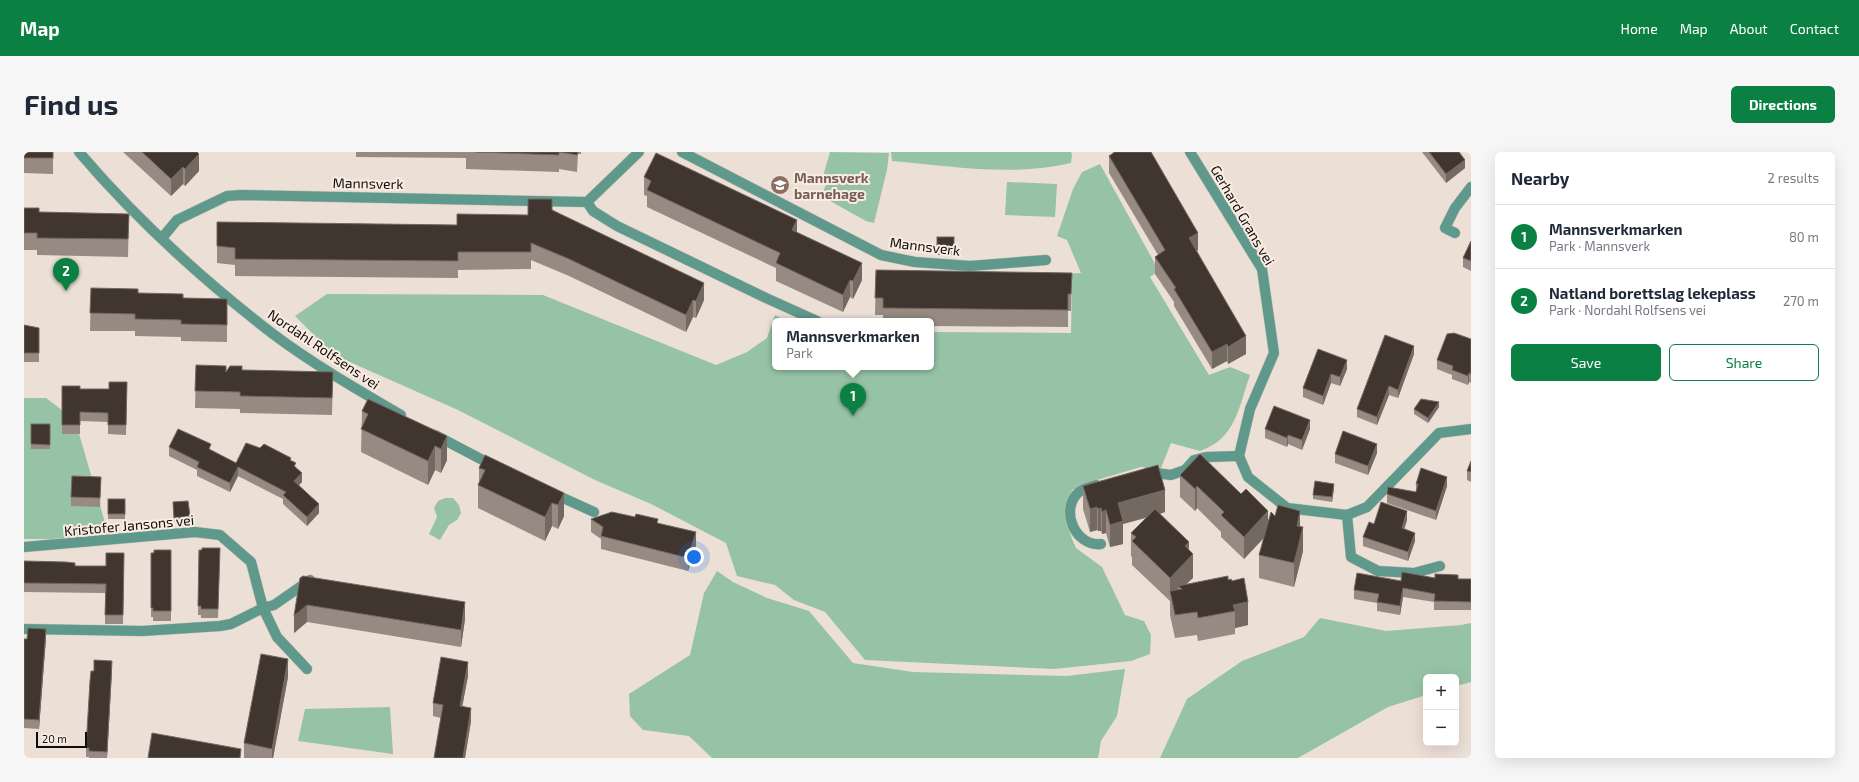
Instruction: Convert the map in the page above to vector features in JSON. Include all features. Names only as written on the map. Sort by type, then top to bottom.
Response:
[{"type":"street","name":"Nordahl Rolfsens vei","points":[[79,152],[103,180],[162,238],[202,275],[274,334],[329,371],[410,421]]},
{"type":"street","points":[[639,152],[588,202],[593,211],[617,226],[766,298],[811,318]]},
{"type":"street","name":"Mannsverk","points":[[682,152],[881,255],[915,262],[970,266],[1046,260]]},
{"type":"street","name":"Gerhard Grans vei","points":[[1190,152],[1262,270],[1274,353],[1250,409],[1238,456]]},
{"type":"street","points":[[1455,233],[1445,228],[1455,208],[1471,187]]},
{"type":"street","name":"Mannsverk","points":[[162,238],[177,220],[219,200],[241,195],[588,202]]},
{"type":"street","points":[[423,429],[503,470]]},
{"type":"street","points":[[1141,473],[1171,475],[1185,470],[1194,460],[1206,457],[1238,456],[1248,477],[1288,508],[1347,515],[1367,507],[1440,433],[1471,429]]},
{"type":"street","points":[[1100,544],[1088,543],[1077,535],[1071,510],[1073,498],[1079,492],[1086,488],[1106,482]]},
{"type":"street","points":[[543,490],[594,512]]},
{"type":"street","points":[[1347,515],[1351,557],[1378,571],[1414,573],[1440,566]]},
{"type":"street","name":"Kristofer Jansons vei","points":[[24,546],[195,532],[220,535],[251,562],[263,608],[277,637],[307,669]]},
{"type":"street","points":[[24,629],[142,631],[205,628],[231,624],[263,608],[274,605],[313,578],[320,580]]},
{"type":"green space","points":[[830,152],[889,153],[887,170],[874,223],[866,221],[821,196],[826,185],[821,183]]},
{"type":"green space","points":[[891,152],[1071,152],[1072,155],[1071,163],[1049,167],[1004,170],[959,168],[892,161]]},
{"type":"green space","points":[[1100,164],[1159,271],[1150,277],[1209,375],[1230,367],[1250,375],[1239,410],[1229,430],[1212,446],[1200,451],[1171,443],[1161,468],[1141,467],[1097,480],[1072,490],[1065,509],[1067,524],[1076,548],[1102,567],[1125,615],[1144,621],[1151,635],[1150,654],[1131,661],[1054,669],[865,660],[825,612],[794,600],[775,585],[737,576],[726,543],[651,504],[595,480],[458,410],[334,355],[295,316],[327,294],[543,295],[716,365],[747,352],[767,338],[772,324],[772,370],[934,370],[934,332],[1071,333],[1072,285],[1065,274],[1081,273],[1067,240],[1057,236],[1073,189],[1082,172]]},
{"type":"green space","points":[[1007,182],[1057,184],[1055,217],[1005,215]]},
{"type":"green space","points":[[775,315],[781,318],[774,318]]},
{"type":"green space","points":[[24,398],[46,398],[75,420],[108,533],[52,539],[24,539]]},
{"type":"green space","points":[[445,498],[453,498],[459,505],[461,513],[457,520],[449,525],[440,540],[429,534],[437,517],[434,508],[438,501]]},
{"type":"green space","points":[[717,571],[733,582],[767,598],[809,611],[853,663],[913,672],[1067,676],[1125,669],[1117,716],[1101,741],[1098,758],[712,758],[689,736],[643,730],[630,716],[629,694],[690,655],[704,593]]},
{"type":"green space","points":[[1320,618],[1386,631],[1471,623],[1471,682],[1459,685],[1459,674],[1423,674],[1423,696],[1388,707],[1298,758],[1160,758],[1187,699],[1242,661],[1304,637]]},
{"type":"green space","points":[[390,707],[393,754],[298,741],[305,709]]},
{"type":"building","points":[[24,152],[53,152],[53,158],[24,158]]},
{"type":"building","points":[[142,152],[197,152],[199,154],[185,169],[183,167],[171,179]]},
{"type":"building","points":[[475,152],[559,152],[559,155]]},
{"type":"building","points":[[559,152],[578,152],[577,155]]},
{"type":"building","points":[[1115,152],[1151,152],[1198,233],[1189,238],[1246,336],[1228,347],[1227,344],[1212,352],[1174,289],[1176,288],[1155,257],[1165,250],[1109,156]]},
{"type":"building","points":[[1429,152],[1459,152],[1465,160],[1446,174]]},
{"type":"building","points":[[656,153],[797,220],[792,230],[862,263],[853,281],[850,280],[843,295],[776,263],[780,253],[647,190],[651,181],[644,177]]},
{"type":"building","points":[[528,199],[552,199],[552,210],[704,283],[696,301],[693,300],[686,315],[569,259],[531,243],[531,252],[458,252],[458,261],[235,259],[235,248],[217,246],[217,222],[457,225],[457,214],[528,215]]},
{"type":"building","points":[[24,208],[39,208],[39,212],[129,214],[128,239],[37,238],[37,233],[24,233]]},
{"type":"building","points":[[937,237],[954,237],[954,250],[937,250]]},
{"type":"building","points":[[1471,241],[1471,261],[1463,258]]},
{"type":"building","points":[[876,270],[1072,273],[1071,294],[1068,294],[1068,310],[883,308],[883,298],[875,298]]},
{"type":"building","points":[[91,288],[138,289],[138,293],[183,294],[183,298],[227,299],[227,325],[181,324],[181,320],[135,319],[135,314],[90,313]]},
{"type":"building","points":[[24,325],[39,328],[39,353],[24,353]]},
{"type":"building","points":[[1454,333],[1471,339],[1471,374],[1469,373],[1468,376],[1452,370],[1453,366],[1437,360],[1447,334]]},
{"type":"building","points":[[1385,335],[1414,346],[1398,390],[1389,386],[1377,417],[1357,409]]},
{"type":"building","points":[[1318,349],[1347,360],[1340,377],[1331,374],[1323,396],[1303,388]]},
{"type":"building","points":[[196,365],[226,366],[226,372],[230,366],[242,366],[242,370],[333,372],[332,398],[240,396],[240,392],[195,391]]},
{"type":"building","points":[[109,382],[127,382],[126,425],[108,425],[108,413],[80,412],[80,425],[62,425],[62,386],[80,386],[80,389],[109,389]]},
{"type":"building","points":[[368,399],[447,436],[441,449],[435,446],[428,461],[361,429],[368,414],[362,411]]},
{"type":"building","points":[[1421,399],[1439,402],[1428,418],[1414,409]]},
{"type":"building","points":[[1274,406],[1310,420],[1302,440],[1288,435],[1287,438],[1265,429]]},
{"type":"building","points":[[31,424],[50,424],[50,445],[31,444]]},
{"type":"building","points":[[178,429],[211,444],[209,449],[236,463],[246,443],[260,448],[264,444],[291,458],[290,460],[296,463],[294,466],[302,473],[294,481],[319,504],[307,517],[283,495],[286,492],[238,467],[230,483],[197,467],[199,462],[169,447]]},
{"type":"building","points":[[1343,431],[1377,444],[1368,466],[1335,454]]},
{"type":"building","points":[[1200,454],[1241,494],[1246,489],[1268,511],[1244,537],[1221,515],[1224,512],[1197,486],[1195,489],[1180,475]]},
{"type":"building","points":[[485,455],[564,493],[558,505],[552,503],[545,517],[478,485],[485,470],[479,468]]},
{"type":"building","points":[[1471,461],[1471,472],[1467,471]]},
{"type":"building","points":[[1158,465],[1165,490],[1118,503],[1123,521],[1110,525],[1106,510],[1102,512],[1101,508],[1098,509],[1097,507],[1090,509],[1083,486]]},
{"type":"building","points":[[1421,468],[1447,477],[1436,511],[1387,494],[1388,487],[1416,492],[1418,484],[1416,484]]},
{"type":"building","points":[[72,476],[101,477],[100,498],[71,497]]},
{"type":"building","points":[[1315,481],[1334,484],[1332,497],[1313,495]]},
{"type":"building","points":[[108,499],[125,499],[125,514],[108,514]]},
{"type":"building","points":[[188,501],[190,516],[174,518],[173,502]]},
{"type":"building","points":[[1381,502],[1407,511],[1402,528],[1415,533],[1408,552],[1363,537],[1369,522],[1374,524]]},
{"type":"building","points":[[1278,505],[1300,511],[1297,526],[1303,527],[1294,563],[1259,555],[1271,512],[1275,516]]},
{"type":"building","points":[[1155,509],[1189,542],[1185,546],[1193,554],[1170,578],[1132,541],[1136,537],[1131,533]]},
{"type":"building","points":[[612,512],[635,517],[636,514],[658,519],[657,523],[696,532],[688,558],[601,536],[603,527],[591,519]]},
{"type":"building","points":[[202,548],[220,548],[218,609],[201,609],[201,606],[198,606],[199,550],[202,550]]},
{"type":"building","points":[[154,550],[171,550],[171,611],[153,611],[153,608],[151,608],[151,553],[154,553]]},
{"type":"building","points":[[106,553],[124,553],[123,615],[105,615],[106,584],[24,583],[24,561],[66,562],[75,563],[75,566],[106,566]]},
{"type":"building","points":[[1402,572],[1435,578],[1435,574],[1458,575],[1458,579],[1471,579],[1471,602],[1434,601],[1435,594],[1403,588],[1400,606],[1377,602],[1379,594],[1354,590],[1357,573],[1401,581]]},
{"type":"building","points":[[303,576],[465,602],[461,630],[307,605],[294,616],[300,578]]},
{"type":"building","points":[[1228,576],[1228,580],[1231,579],[1232,581],[1244,578],[1248,602],[1233,605],[1235,611],[1198,618],[1197,612],[1175,615],[1170,591],[1182,589],[1178,586]]},
{"type":"building","points":[[28,628],[46,629],[39,720],[24,719],[24,639],[27,639]]},
{"type":"building","points":[[261,654],[288,659],[272,749],[244,743]]},
{"type":"building","points":[[441,657],[468,662],[460,706],[471,708],[463,758],[434,758],[443,705],[433,703]]},
{"type":"building","points":[[94,660],[112,661],[107,752],[89,751],[89,748],[86,748],[90,681],[91,671],[94,671]]},
{"type":"building","points":[[152,733],[241,749],[240,758],[148,758]]},
{"type":"place","name":"Mannsverk barnehage","points":[[780,185]]},
{"type":"place","name":"Natland borettslag lekeplass","points":[[66,291]]},
{"type":"place","name":"Mannsverkmarken","points":[[853,416]]}]
